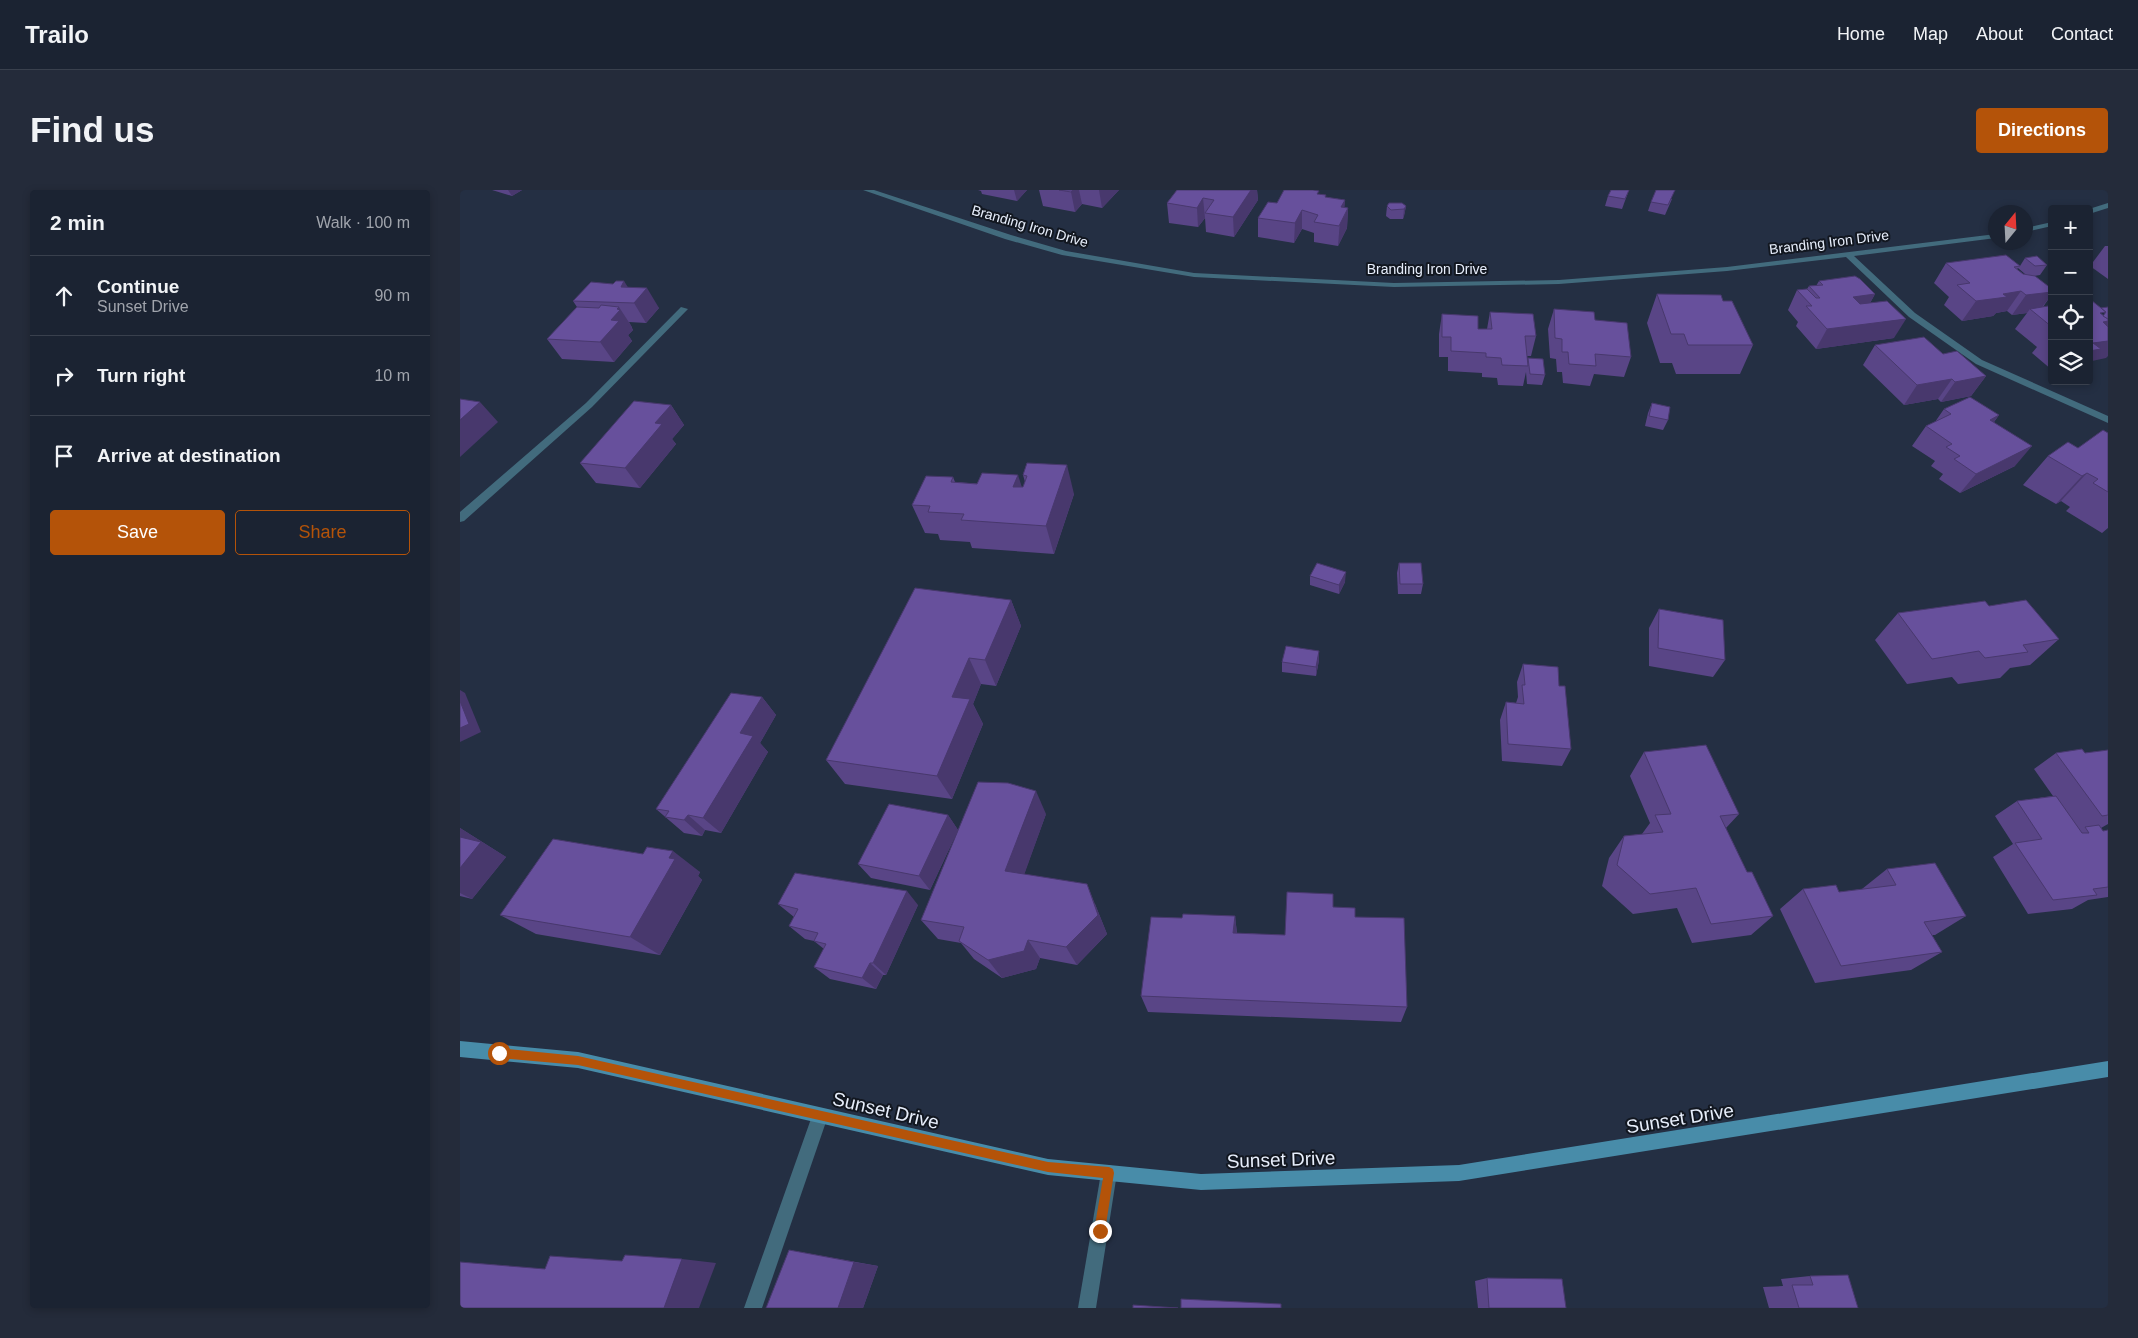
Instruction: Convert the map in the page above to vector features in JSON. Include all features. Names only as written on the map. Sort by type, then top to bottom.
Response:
[{"type":"main road","name":"Sunset Drive","points":[[460,1049],[578,1060],[1048,1167],[1201,1182],[1459,1173],[2108,1070]]},
{"type":"street","name":"Branding Iron Drive","points":[[867,190],[1008,237],[1065,253],[1194,275],[1394,285],[1559,282],[1727,269],[1988,237]]},
{"type":"street","points":[[2093,211],[2108,205]]},
{"type":"street","points":[[2033,228],[2048,225]]},
{"type":"street","points":[[1848,254],[1912,315],[1979,362],[2108,420]]},
{"type":"street","points":[[460,518],[589,405],[684,308]]},
{"type":"street","points":[[753,1308],[820,1116]]},
{"type":"street","points":[[1087,1308],[1109,1173]]},
{"type":"building","points":[[1177,190],[1251,190],[1233,217],[1205,213],[1214,200],[1203,198],[1197,208],[1167,203]]},
{"type":"building","points":[[1284,190],[1319,191],[1317,194],[1326,195],[1325,197],[1345,200],[1341,207],[1348,208],[1339,226],[1314,222],[1318,215],[1302,210],[1295,223],[1258,218],[1268,202],[1277,203]]},
{"type":"building","points":[[1611,190],[1629,190],[1625,199],[1608,196]]},
{"type":"building","points":[[1656,190],[1675,190],[1668,205],[1651,202]]},
{"type":"building","points":[[1389,203],[1402,203],[1406,206],[1404,209],[1391,210],[1387,206]]},
{"type":"building","points":[[2006,255],[2020,266],[2014,267],[2023,274],[2035,276],[2048,286],[2048,292],[2026,295],[2021,291],[2003,294],[2007,297],[1976,301],[1957,285],[1970,283],[1946,263]]},
{"type":"building","points":[[2037,256],[2047,265],[2035,266],[2025,258]]},
{"type":"building","points":[[1855,276],[1875,294],[1853,297],[1860,304],[1887,301],[1906,319],[1827,329],[1806,306],[1812,306],[1797,290],[1807,289],[1816,298],[1820,298],[1809,286],[1823,285],[1819,281]]},
{"type":"building","points":[[616,281],[624,281],[621,287],[647,288],[634,303],[573,301],[591,282],[613,284]]},
{"type":"building","points":[[1657,294],[1721,295],[1723,301],[1732,301],[1753,345],[1688,345],[1684,334],[1671,334]]},
{"type":"building","points":[[2093,302],[2106,312],[2100,313],[2108,319],[2108,321],[2103,322],[2108,327],[2108,341],[2093,343]]},
{"type":"building","points":[[601,305],[619,307],[617,309],[620,310],[611,320],[619,321],[600,342],[547,339],[577,307],[599,308]]},
{"type":"building","points":[[2048,306],[2048,324],[2030,309]]},
{"type":"building","points":[[2108,307],[2108,319],[2103,316],[2106,312],[2101,308]]},
{"type":"building","points":[[1554,309],[1594,312],[1595,320],[1627,323],[1631,357],[1595,354],[1596,366],[1569,364],[1568,352],[1562,352],[1562,339],[1555,338]]},
{"type":"building","points":[[1490,312],[1533,314],[1536,336],[1525,336],[1528,366],[1502,365],[1501,358],[1486,357],[1486,353],[1451,351],[1451,337],[1442,337],[1442,314],[1478,316],[1478,329],[1492,329]]},
{"type":"building","points":[[1924,337],[1943,354],[1957,351],[1986,376],[1955,382],[1952,379],[1917,385],[1875,345]]},
{"type":"building","points":[[2093,343],[2101,349],[2093,350]]},
{"type":"building","points":[[1528,358],[1543,359],[1545,375],[1530,374]]},
{"type":"building","points":[[1970,397],[1999,415],[1990,420],[2032,446],[1976,474],[1954,459],[1960,456],[1946,447],[1952,444],[1926,426],[1951,414],[1944,409]]},
{"type":"building","points":[[460,399],[480,402],[460,420]]},
{"type":"building","points":[[634,401],[671,405],[655,423],[662,424],[625,468],[580,463]]},
{"type":"building","points":[[1652,403],[1670,407],[1668,420],[1649,416]]},
{"type":"building","points":[[2103,430],[2108,433],[2108,492],[2093,483],[2098,479],[2087,473],[2082,476],[2048,456],[2068,442],[2078,448]]},
{"type":"building","points":[[1027,463],[1067,465],[1046,526],[961,520],[964,514],[928,512],[930,506],[912,505],[926,476],[953,477],[951,482],[977,484],[982,473],[1018,475],[1013,487],[1023,487],[1027,476],[1023,475]]},
{"type":"building","points":[[1317,563],[1346,572],[1339,585],[1310,576]]},
{"type":"building","points":[[1399,563],[1421,563],[1423,584],[1400,584]]},
{"type":"building","points":[[915,588],[1011,600],[985,660],[969,658],[952,697],[970,699],[937,776],[826,760]]},
{"type":"building","points":[[2026,600],[2059,639],[2023,645],[2028,652],[1985,658],[1979,651],[1932,659],[1898,613],[1985,601],[1989,606]]},
{"type":"building","points":[[1659,609],[1723,620],[1725,660],[1658,648]]},
{"type":"building","points":[[1286,646],[1319,651],[1316,667],[1282,662]]},
{"type":"building","points":[[1523,664],[1558,667],[1559,686],[1565,686],[1571,749],[1508,744],[1506,702],[1524,704],[1522,685],[1525,685]]},
{"type":"building","points":[[731,693],[762,697],[740,733],[753,736],[703,818],[688,815],[684,820],[665,817],[669,811],[656,809]]},
{"type":"building","points":[[460,701],[469,724],[460,728]]},
{"type":"building","points":[[1706,745],[1739,814],[1720,816],[1747,872],[1752,872],[1773,916],[1711,924],[1696,888],[1650,894],[1617,865],[1624,836],[1663,832],[1655,815],[1671,814],[1644,752]]},
{"type":"building","points":[[2082,749],[2085,753],[2108,750],[2108,815],[2102,816],[2056,753]]},
{"type":"building","points":[[978,782],[1008,783],[1036,791],[1005,871],[1087,884],[1098,915],[1066,947],[1028,940],[1024,951],[988,960],[959,941],[964,927],[921,920]]},
{"type":"building","points":[[2056,796],[2082,833],[2089,833],[2085,827],[2099,825],[2103,831],[2108,830],[2108,887],[2093,889],[2097,895],[2053,900],[2015,843],[2042,839],[2017,801]]},
{"type":"building","points":[[889,804],[948,815],[919,876],[858,864]]},
{"type":"building","points":[[460,837],[481,842],[460,868]]},
{"type":"building","points":[[553,839],[643,854],[647,847],[673,851],[669,858],[675,859],[630,937],[500,915]]},
{"type":"building","points":[[1935,863],[1966,916],[1924,922],[1942,952],[1841,966],[1803,889],[1836,885],[1839,892],[1896,885],[1887,869]]},
{"type":"building","points":[[795,873],[907,891],[873,963],[870,963],[862,978],[814,967],[826,944],[814,941],[818,933],[789,926],[798,909],[778,904]]},
{"type":"building","points":[[1287,892],[1333,894],[1333,907],[1355,908],[1355,917],[1404,918],[1407,1007],[1141,996],[1151,917],[1182,918],[1183,914],[1235,916],[1233,933],[1285,935]]},
{"type":"building","points":[[789,1250],[854,1262],[838,1308],[766,1308]]},
{"type":"building","points":[[625,1255],[682,1259],[664,1308],[460,1308],[460,1262],[545,1269],[550,1256],[622,1261]]},
{"type":"building","points":[[1848,1275],[1858,1308],[1799,1308],[1792,1285],[1813,1285],[1810,1276]]},
{"type":"building","points":[[1487,1278],[1562,1279],[1566,1308],[1489,1308]]},
{"type":"building","points":[[1181,1299],[1281,1304],[1281,1308],[1181,1308]]},
{"type":"building","points":[[1133,1305],[1178,1308],[1133,1308]]},
{"type":"route","points":[[499,1053],[578,1060],[1048,1167],[1109,1173],[1100,1231]]}]
